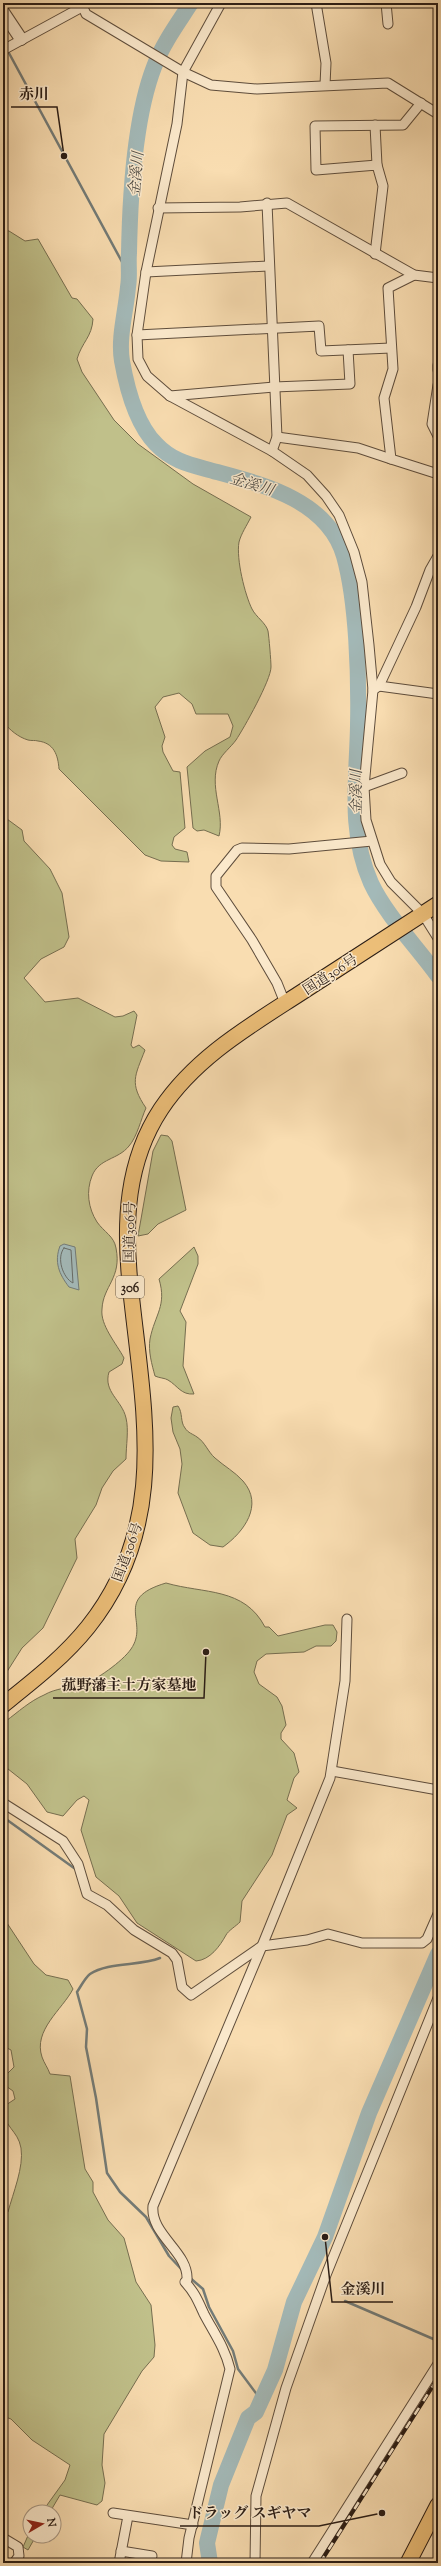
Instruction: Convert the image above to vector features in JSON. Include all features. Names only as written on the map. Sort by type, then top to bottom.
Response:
[{"type":"highway","name":"国道306号","points":[[3,1705],[49,1668],[89,1625],[116,1582],[137,1527],[144,1489],[145,1444],[126,1240],[129,1196],[139,1152],[160,1111],[188,1074],[230,1040],[438,904]]},
{"type":"highway","points":[[408,2563],[438,2505]]},
{"type":"street","points":[[221,3],[183,72],[177,124],[158,208],[146,272],[138,335],[138,359],[147,376],[170,396],[272,450],[307,476],[326,496],[346,528],[362,582],[376,688],[364,787],[364,808],[370,841],[390,882],[418,917],[438,938]]},
{"type":"street","points":[[316,3],[326,63],[325,85]]},
{"type":"street","points":[[386,3],[388,24]]},
{"type":"street","points":[[3,50],[81,5],[86,14],[183,72],[211,85],[238,89],[388,83],[438,114]]},
{"type":"street","points":[[3,12],[18,41]]},
{"type":"street","points":[[377,165],[316,170],[315,126],[403,125],[421,103]]},
{"type":"street","points":[[375,125],[377,165],[383,186],[375,254]]},
{"type":"street","points":[[158,208],[240,207],[266,203],[287,203],[414,275],[438,278]]},
{"type":"street","points":[[266,203],[277,437],[272,450]]},
{"type":"street","points":[[146,272],[268,266]]},
{"type":"street","points":[[392,459],[384,398],[393,369],[388,288],[414,275]]},
{"type":"street","points":[[138,335],[319,326],[322,351],[391,348]]},
{"type":"street","points":[[170,396],[274,387],[350,384],[348,350]]},
{"type":"street","points":[[438,365],[438,370]]},
{"type":"street","points":[[438,385],[432,424],[438,436]]},
{"type":"street","points":[[277,437],[358,448],[438,474]]},
{"type":"street","points":[[376,688],[416,607],[430,570],[438,556]]},
{"type":"street","points":[[376,688],[438,694]]},
{"type":"street","points":[[364,787],[402,772]]},
{"type":"street","points":[[286,1003],[277,983],[252,940],[216,886],[216,876],[237,850],[242,848],[289,848],[370,841]]},
{"type":"street","points":[[186,2563],[193,2525],[230,2369],[223,2348],[204,2313],[198,2297],[185,2282],[187,2280],[188,2270],[163,2234],[154,2215],[153,2206],[262,1946],[332,1771],[345,1681],[347,1619]]},
{"type":"street","points":[[332,1771],[438,1790]]},
{"type":"street","points":[[3,1804],[63,1841],[78,1864],[87,1894],[107,1905],[134,1930],[172,1953],[177,1960],[182,1987],[191,1996],[262,1946],[307,1940],[328,1934],[362,1943],[422,1943],[427,1939],[438,1914]]},
{"type":"street","points":[[255,2563],[256,2496],[286,2388],[326,2276],[438,1998]]},
{"type":"street","points":[[312,2563],[438,2364]]},
{"type":"street","points":[[113,2512],[128,2516],[193,2525]]},
{"type":"street","points":[[119,2563],[128,2516]]},
{"type":"street","points":[[3,2538],[18,2547],[19,2556],[14,2563]]},
{"type":"street","points":[[121,2551],[152,2556]]},
{"type":"green space","points":[[3,230],[9,231],[25,241],[38,239],[72,298],[77,299],[93,319],[89,335],[81,348],[77,359],[82,372],[114,420],[138,444],[193,484],[251,517],[239,542],[238,549],[240,567],[249,603],[268,631],[271,667],[267,682],[251,715],[236,740],[220,758],[216,770],[215,780],[220,818],[219,836],[204,830],[197,831],[193,828],[187,767],[205,751],[230,737],[233,726],[228,714],[196,714],[192,704],[179,693],[163,697],[155,707],[165,737],[162,746],[163,752],[173,771],[180,772],[185,828],[174,837],[172,845],[175,849],[187,852],[189,862],[161,861],[145,855],[59,769],[58,759],[54,750],[48,744],[21,737],[3,722]]},
{"type":"green space","points":[[3,813],[7,819],[22,830],[24,841],[50,869],[62,893],[69,937],[64,947],[41,959],[24,978],[45,1002],[78,998],[115,1017],[123,1016],[134,1011],[137,1015],[131,1045],[133,1048],[139,1045],[145,1050],[135,1079],[137,1092],[146,1108],[132,1142],[125,1151],[104,1162],[95,1170],[89,1188],[90,1205],[94,1217],[113,1240],[116,1248],[116,1267],[105,1294],[102,1315],[109,1334],[124,1358],[122,1364],[109,1372],[108,1379],[111,1391],[121,1406],[126,1418],[126,1459],[113,1471],[102,1488],[96,1505],[75,1539],[77,1558],[43,1628],[22,1648],[3,1678]]},
{"type":"green space","points":[[161,1135],[168,1136],[172,1141],[186,1210],[158,1224],[148,1234],[138,1236],[153,1151]]},
{"type":"green space","points":[[194,1247],[198,1256],[198,1264],[180,1311],[186,1322],[183,1366],[194,1394],[190,1394],[180,1390],[168,1380],[155,1376],[151,1358],[150,1339],[161,1303],[162,1296],[159,1279]]},
{"type":"green space","points":[[178,1406],[183,1426],[186,1430],[200,1439],[218,1461],[243,1481],[249,1490],[252,1499],[249,1517],[244,1526],[231,1541],[223,1547],[210,1545],[193,1533],[178,1493],[182,1464],[180,1449],[173,1432],[171,1418],[173,1407]]},
{"type":"green space","points":[[166,1583],[222,1594],[234,1598],[246,1605],[256,1614],[265,1627],[269,1627],[278,1636],[325,1625],[333,1625],[337,1632],[336,1641],[331,1646],[316,1646],[304,1652],[266,1654],[257,1661],[254,1672],[259,1684],[277,1697],[282,1706],[286,1725],[281,1733],[281,1739],[294,1753],[299,1772],[294,1778],[287,1800],[297,1808],[287,1815],[272,1855],[242,1901],[240,1922],[227,1933],[221,1944],[214,1952],[206,1958],[196,1961],[137,1923],[119,1896],[96,1877],[81,1830],[89,1800],[84,1796],[77,1800],[63,1816],[47,1812],[27,1784],[3,1765],[3,1725],[6,1721],[39,1697],[63,1688],[88,1683],[122,1659],[131,1649],[136,1639],[137,1630],[135,1612],[136,1604],[140,1596],[150,1589]]},
{"type":"green space","points":[[3,1917],[34,1964],[46,1975],[68,1980],[73,1989],[45,2029],[40,2047],[42,2057],[50,2074],[70,2076],[85,2169],[93,2182],[93,2192],[108,2220],[124,2238],[136,2282],[151,2305],[155,2345],[154,2357],[142,2371],[104,2434],[102,2465],[105,2483],[102,2501],[97,2505],[60,2495],[55,2504],[48,2504],[65,2480],[70,2465],[32,2440],[11,2419],[3,2416],[3,2215],[8,2212],[20,2172],[22,2155],[17,2137],[5,2119],[4,2114],[3,2107],[15,2099],[13,2091],[3,2084],[3,2078],[14,2067],[11,2050],[3,2046]]},
{"type":"green space","points":[[24,2544],[31,2544],[28,2550],[23,2547]]},
{"type":"water","points":[[64,1244],[75,1247],[79,1290],[69,1287],[58,1268],[58,1252],[60,1246]]},
{"type":"waterway","name":"金溪川","points":[[191,3],[157,59],[147,88],[142,110],[134,158],[129,283],[121,343],[122,361],[127,383],[133,406],[143,427],[149,436],[163,450],[177,459],[192,465],[255,483],[292,498],[309,509],[324,522],[336,537],[344,556],[352,595],[356,640],[358,707],[356,805],[359,844],[364,864],[377,895],[393,919],[438,976]]},
{"type":"waterway","points":[[3,42],[128,273]]},
{"type":"waterway","points":[[3,1817],[74,1868]]},
{"type":"waterway","name":"金溪川","points":[[210,2563],[207,2543],[221,2485],[248,2418],[256,2412],[275,2370],[294,2302],[325,2237],[369,2113],[438,1954]]},
{"type":"waterway","points":[[160,1958],[97,1970],[88,1976],[77,1992],[87,2029],[86,2047],[96,2098],[107,2173],[120,2192],[146,2217],[169,2256],[184,2272]]},
{"type":"waterway","points":[[189,2277],[203,2289],[209,2307],[233,2351],[238,2369],[261,2400]]},
{"type":"waterway","points":[[345,2301],[438,2341]]},
{"type":"railway","points":[[320,2563],[438,2378]]},
{"type":"place","name":"赤川","points":[[64,156]]},
{"type":"place","name":"菰野藩主土方家墓地","points":[[206,1652]]},
{"type":"place","name":"金溪川","points":[[325,2237]]},
{"type":"place","name":"ドラッグ スギヤマ","points":[[382,2513]]}]
